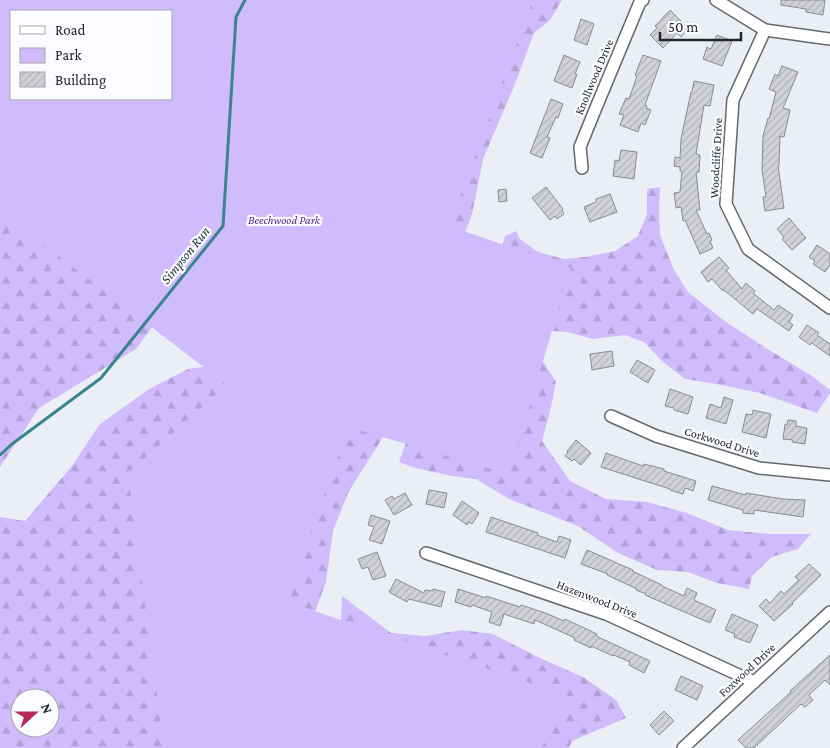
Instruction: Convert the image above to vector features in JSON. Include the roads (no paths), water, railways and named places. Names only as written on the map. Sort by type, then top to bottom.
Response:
[{"type":"street","name":"Knollwood Drive","points":[[582,168],[580,147],[640,2],[643,0]]},
{"type":"street","points":[[716,0],[765,30],[830,39]]},
{"type":"street","name":"Woodcliffe Drive","points":[[765,30],[733,100],[726,204],[748,249],[830,308]]},
{"type":"street","name":"Corkwood Drive","points":[[610,416],[656,436],[759,468],[830,475]]},
{"type":"street","name":"Hazenwood Drive","points":[[426,553],[606,614],[754,682]]},
{"type":"street","name":"Foxwood Drive","points":[[683,748],[830,612]]},
{"type":"waterway","name":"Simpson Run","points":[[0,455],[101,378],[223,226],[236,17],[245,0]]},
{"type":"park label","name":"Beechwood Park","points":[[284,220]]}]
